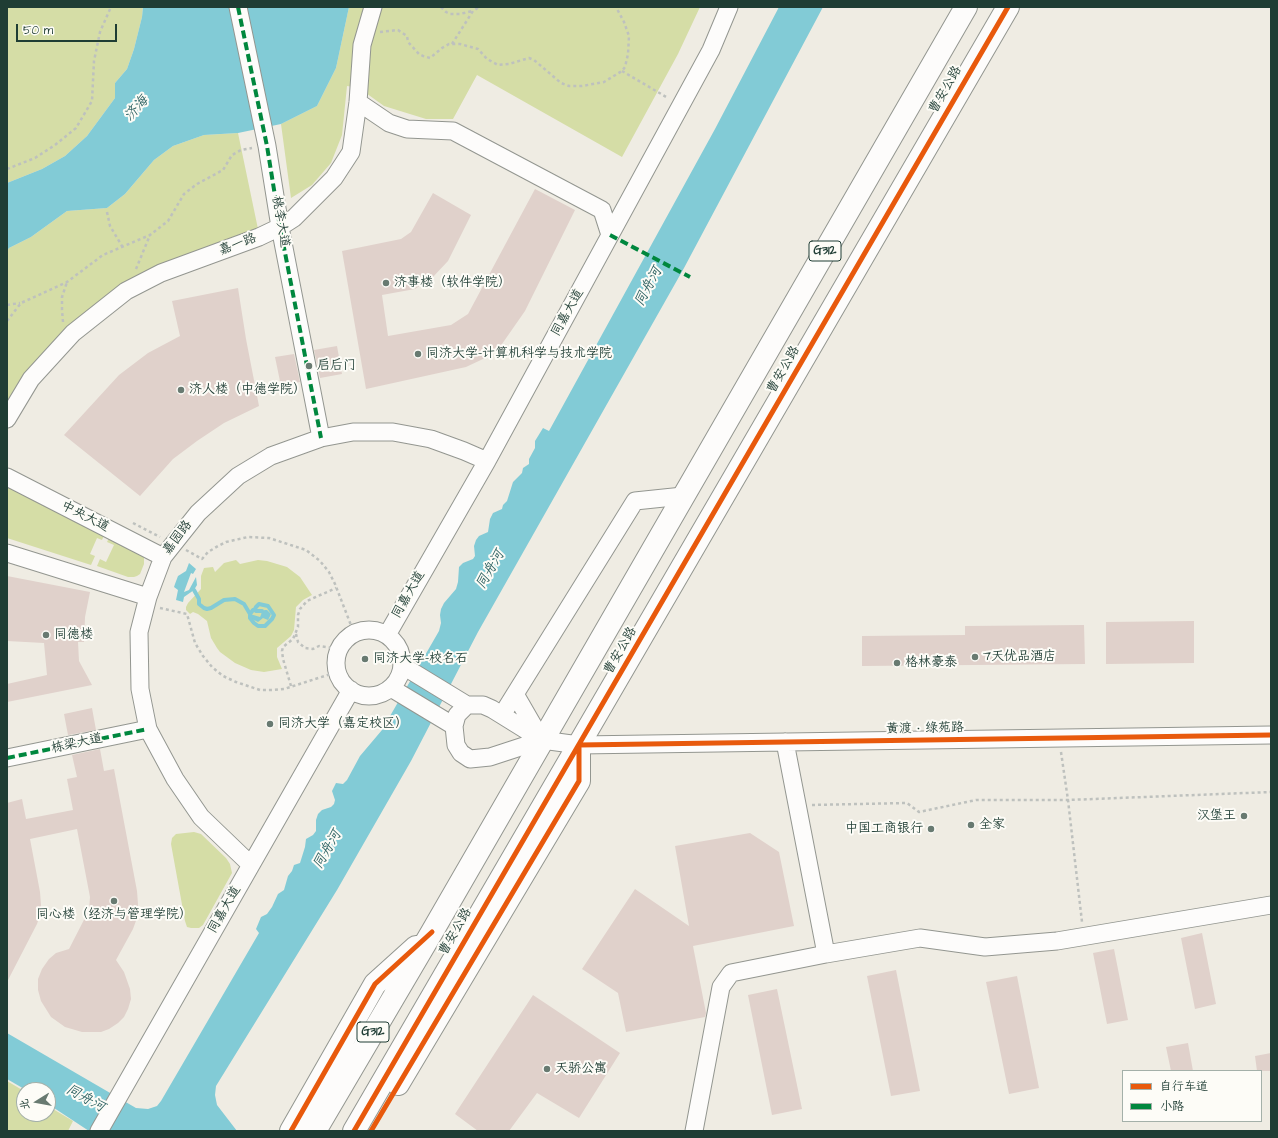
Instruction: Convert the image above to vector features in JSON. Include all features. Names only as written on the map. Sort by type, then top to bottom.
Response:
[{"type":"highway","name":"曹安公路","points":[[315,1131],[432,932],[966,7]]},
{"type":"highway","name":"曹安公路","points":[[354,1131],[1008,7]]},
{"type":"highway","points":[[371,1131],[579,781],[579,745]]},
{"type":"highway","name":"曹安公路","points":[[291,1131],[375,984],[432,932]]},
{"type":"street","name":"桃李大道","points":[[238,7],[266,142],[280,227],[321,438]]},
{"type":"street","name":"嘉一路","points":[[7,419],[31,379],[73,332],[126,292],[161,274],[259,237],[280,227],[294,218],[334,178],[351,152],[358,102],[362,45],[373,7]]},
{"type":"street","name":"同嘉大道","points":[[387,635],[487,461],[711,50],[728,7]]},
{"type":"street","points":[[358,102],[389,123],[407,129],[453,132],[602,210],[610,235]]},
{"type":"street","name":"嘉园路","points":[[251,865],[201,817],[175,779],[148,729],[140,689],[139,632],[147,601],[163,557],[198,513],[238,476],[270,456],[321,438],[353,432],[393,432],[431,439],[487,461]]},
{"type":"street","name":"中央大道","points":[[7,477],[163,557]]},
{"type":"street","points":[[502,715],[635,501],[684,496]]},
{"type":"street","points":[[7,553],[147,601]]},
{"type":"street","points":[[454,726],[396,691],[371,696],[360,695],[351,690],[342,682],[337,672],[336,661],[339,650],[345,640],[354,633],[365,630],[376,630],[387,635],[394,641],[399,649],[408,669],[467,705],[483,705],[542,740]]},
{"type":"street","points":[[396,691],[398,678],[408,669]]},
{"type":"street","name":"同嘉大道","points":[[99,1131],[351,690]]},
{"type":"street","points":[[515,694],[542,740]]},
{"type":"street","points":[[467,705],[457,715],[454,726],[456,745],[461,753],[470,759],[490,757],[542,740]]},
{"type":"street","name":"栋梁大道","points":[[7,758],[148,729]]},
{"type":"street","name":"黄渡 • 绿苑路","points":[[542,740],[579,745],[1271,736]]},
{"type":"street","points":[[785,742],[826,954]]},
{"type":"street","points":[[694,1131],[721,986],[731,973],[826,954],[920,938],[984,947],[1057,941],[1271,905]]},
{"type":"path","points":[[7,169],[35,158],[55,145],[76,128],[92,100],[94,61],[100,32],[111,7]]},
{"type":"path","points":[[441,7],[450,14],[460,14],[473,11],[479,7]]},
{"type":"path","points":[[364,38],[386,31],[398,30],[407,36],[408,42],[419,54],[430,58],[449,44],[460,44],[478,49],[487,59],[498,65],[509,64],[529,58],[534,60],[555,79],[570,86],[582,86],[604,82],[622,71],[627,61],[629,36],[616,7]]},
{"type":"path","points":[[452,44],[473,11]]},
{"type":"path","points":[[622,71],[681,105]]},
{"type":"path","points":[[7,305],[20,303],[67,282],[103,255],[150,235],[168,221],[184,194],[197,184],[224,170],[232,155],[241,150],[266,142]]},
{"type":"path","points":[[107,212],[110,226],[122,246]]},
{"type":"path","points":[[139,284],[135,278],[136,268],[150,235]]},
{"type":"path","points":[[67,282],[62,297],[62,310],[64,322],[73,332]]},
{"type":"path","points":[[7,321],[20,303]]},
{"type":"path","points":[[174,544],[202,559],[208,552],[218,546],[248,537],[281,541],[306,550],[326,567],[354,633]]},
{"type":"path","points":[[291,686],[283,659],[283,647],[293,639],[298,627],[298,615],[303,605],[307,601],[336,588]]},
{"type":"path","points":[[147,601],[187,614],[195,643],[203,656],[212,667],[223,676],[236,682],[260,690],[272,690],[291,686],[337,672]]},
{"type":"path","points":[[295,634],[298,642],[305,648],[313,649],[318,646],[339,650]]},
{"type":"path","points":[[1059,738],[1068,800],[1083,936]]},
{"type":"path","points":[[798,806],[907,803],[919,812],[976,800],[1068,800],[1271,792]]},
{"type":"green space","points":[[7,7],[143,7],[134,49],[127,69],[115,83],[115,98],[87,136],[65,156],[42,169],[7,183]]},
{"type":"green space","points":[[349,7],[700,7],[678,54],[622,157],[477,75],[453,119],[426,119],[384,106],[359,88],[347,86],[342,135],[331,163],[312,185],[291,198],[281,124],[317,106],[336,68]]},
{"type":"green space","points":[[238,133],[258,229],[125,284],[86,312],[52,346],[7,405],[7,251],[9,248],[31,237],[67,211],[107,208],[125,194],[154,160],[173,146],[204,135]]},
{"type":"green space","points":[[7,483],[105,533],[102,540],[97,538],[90,554],[95,556],[91,565],[7,538]]},
{"type":"green space","points":[[110,536],[144,555],[144,564],[140,574],[134,577],[128,577],[97,566],[100,559],[106,562],[114,545],[107,542]]},
{"type":"green space","points":[[236,560],[240,564],[258,560],[287,567],[300,577],[312,595],[303,600],[296,607],[294,630],[291,636],[277,648],[277,657],[282,669],[264,672],[251,670],[235,663],[217,648],[211,638],[207,621],[198,614],[193,612],[190,614],[186,610],[188,603],[201,589],[201,576],[204,568],[213,567],[215,572],[224,563]]},
{"type":"green space","points":[[194,832],[201,834],[226,858],[230,864],[232,873],[203,925],[199,928],[187,927],[185,921],[171,844],[172,838],[176,834]]},
{"type":"green space","points":[[7,1081],[16,1086],[16,1122],[56,1122],[56,1111],[73,1121],[68,1131],[7,1131]]},
{"type":"water","name":"济海","points":[[143,7],[349,7],[336,68],[317,106],[281,124],[238,133],[204,135],[173,146],[154,160],[125,194],[107,208],[67,211],[31,237],[9,248],[7,251],[7,183],[42,169],[65,156],[87,136],[115,98],[115,83],[127,69],[134,49]]},
{"type":"water","name":"同舟河","points":[[779,7],[823,7],[684,268],[478,632],[411,761],[337,890],[216,1086],[215,1095],[217,1105],[237,1131],[89,1131],[56,1109],[56,1082],[16,1082],[16,1084],[7,1079],[7,1033],[136,1108],[148,1109],[157,1106],[161,1101],[259,933],[256,929],[261,917],[267,914],[278,894],[284,890],[288,876],[294,865],[300,863],[306,839],[313,835],[316,831],[316,820],[318,814],[322,810],[331,807],[334,804],[335,800],[332,791],[336,783],[343,784],[347,780],[360,756],[382,730],[439,631],[441,623],[441,609],[456,589],[459,567],[463,563],[473,559],[475,556],[474,546],[476,540],[479,536],[488,532],[490,519],[493,513],[502,509],[503,505],[507,501],[513,482],[522,473],[523,468],[529,464],[529,459],[535,448],[535,441],[543,428],[549,431],[715,129]]},
{"type":"water","points":[[189,563],[196,569],[193,574],[191,573],[184,592],[189,590],[196,577],[197,585],[194,590],[184,597],[183,602],[176,600],[178,590],[174,587],[178,576],[186,571]]},
{"type":"water","points":[[265,610],[271,614],[268,620],[263,618],[258,622],[250,618],[250,614],[260,617],[262,611]]},
{"type":"building","name":"济事楼（软件学院）","points":[[535,189],[575,210],[525,311],[502,344],[483,359],[466,367],[366,389],[342,251],[401,239],[411,232],[433,193],[471,215],[448,261],[432,278],[415,289],[382,295],[388,336],[451,325],[468,314]]},
{"type":"building","name":"济人楼（中德学院）","points":[[238,288],[259,406],[224,423],[173,459],[140,496],[64,435],[119,375],[148,353],[180,336],[172,301]]},
{"type":"building","points":[[337,346],[342,374],[320,378],[314,350]]},
{"type":"building","points":[[294,354],[300,382],[281,386],[275,357]]},
{"type":"building","name":"同德楼","points":[[7,576],[90,592],[85,617],[84,642],[78,642],[79,661],[92,685],[7,702],[7,684],[47,675],[44,643],[7,641]]},
{"type":"building","points":[[1194,621],[1194,663],[1106,664],[1106,622]]},
{"type":"building","points":[[1084,625],[1085,664],[862,666],[862,636],[965,635],[965,626]]},
{"type":"building","points":[[92,708],[96,730],[68,735],[64,714]]},
{"type":"building","name":"同心楼（经济与管理学院）","points":[[100,749],[104,771],[114,769],[137,891],[138,904],[137,918],[133,929],[116,960],[124,972],[130,989],[131,999],[128,1009],[124,1017],[109,1029],[101,1032],[82,1032],[65,1027],[51,1017],[41,1001],[38,990],[38,979],[42,969],[49,959],[56,953],[69,949],[89,910],[90,897],[77,829],[30,839],[40,892],[40,915],[37,924],[7,982],[7,803],[22,799],[26,819],[73,810],[67,779],[77,777],[72,755]]},
{"type":"building","points":[[750,833],[779,852],[794,926],[693,946],[706,1013],[705,1017],[626,1032],[618,993],[582,969],[635,889],[689,926],[675,846]]},
{"type":"building","points":[[1202,933],[1216,1004],[1195,1009],[1181,938]]},
{"type":"building","points":[[1114,949],[1128,1020],[1107,1024],[1093,953]]},
{"type":"building","points":[[896,970],[920,1091],[891,1096],[867,976]]},
{"type":"building","points":[[1017,976],[1039,1088],[1009,1094],[986,982]]},
{"type":"building","points":[[777,989],[802,1109],[772,1115],[748,995]]},
{"type":"building","name":"天骄公寓","points":[[533,995],[620,1053],[579,1118],[537,1093],[509,1131],[478,1131],[455,1114]]},
{"type":"building","points":[[1188,1043],[1193,1070],[1171,1070],[1166,1047]]},
{"type":"building","points":[[1271,1053],[1271,1071],[1257,1070],[1255,1056]]},
{"type":"waterway","points":[[194,590],[199,599],[199,604],[204,608],[211,608],[224,600],[235,599],[244,604],[250,614]]},
{"type":"waterway","points":[[259,604],[268,606],[274,615],[265,626],[258,626],[250,618],[250,614],[259,604]]},
{"type":"waterway","points":[[255,609],[256,611],[262,611]]},
{"type":"marked path","points":[[238,7],[267,146],[280,227],[321,438]]},
{"type":"marked path","points":[[610,235],[690,277]]},
{"type":"marked path","points":[[7,758],[148,729]]},
{"type":"cycle path","points":[[354,1131],[1008,7]]},
{"type":"cycle path","points":[[579,745],[1271,735]]},
{"type":"cycle path","points":[[371,1131],[579,781],[579,745]]},
{"type":"cycle path","points":[[291,1131],[375,984],[432,932]]},
{"type":"place","name":"济事楼（软件学院）","points":[[386,283]]},
{"type":"place","name":"同济大学-计算机科学与技术学院","points":[[418,354]]},
{"type":"place","name":"启后门","points":[[309,366]]},
{"type":"place","name":"济人楼（中德学院）","points":[[181,390]]},
{"type":"place","name":"同德楼","points":[[46,635]]},
{"type":"place","name":"7天优品酒店","points":[[975,657]]},
{"type":"place","name":"同济大学-校名石","points":[[365,659]]},
{"type":"place","name":"格林豪泰","points":[[897,663]]},
{"type":"place","name":"同济大学（嘉定校区）","points":[[270,724]]},
{"type":"place","name":"汉堡王","points":[[1244,816]]},
{"type":"place","name":"全家","points":[[971,825]]},
{"type":"place","name":"中国工商银行","points":[[931,829]]},
{"type":"place","name":"同心楼（经济与管理学院）","points":[[114,901]]},
{"type":"place","name":"天骄公寓","points":[[547,1069]]}]
